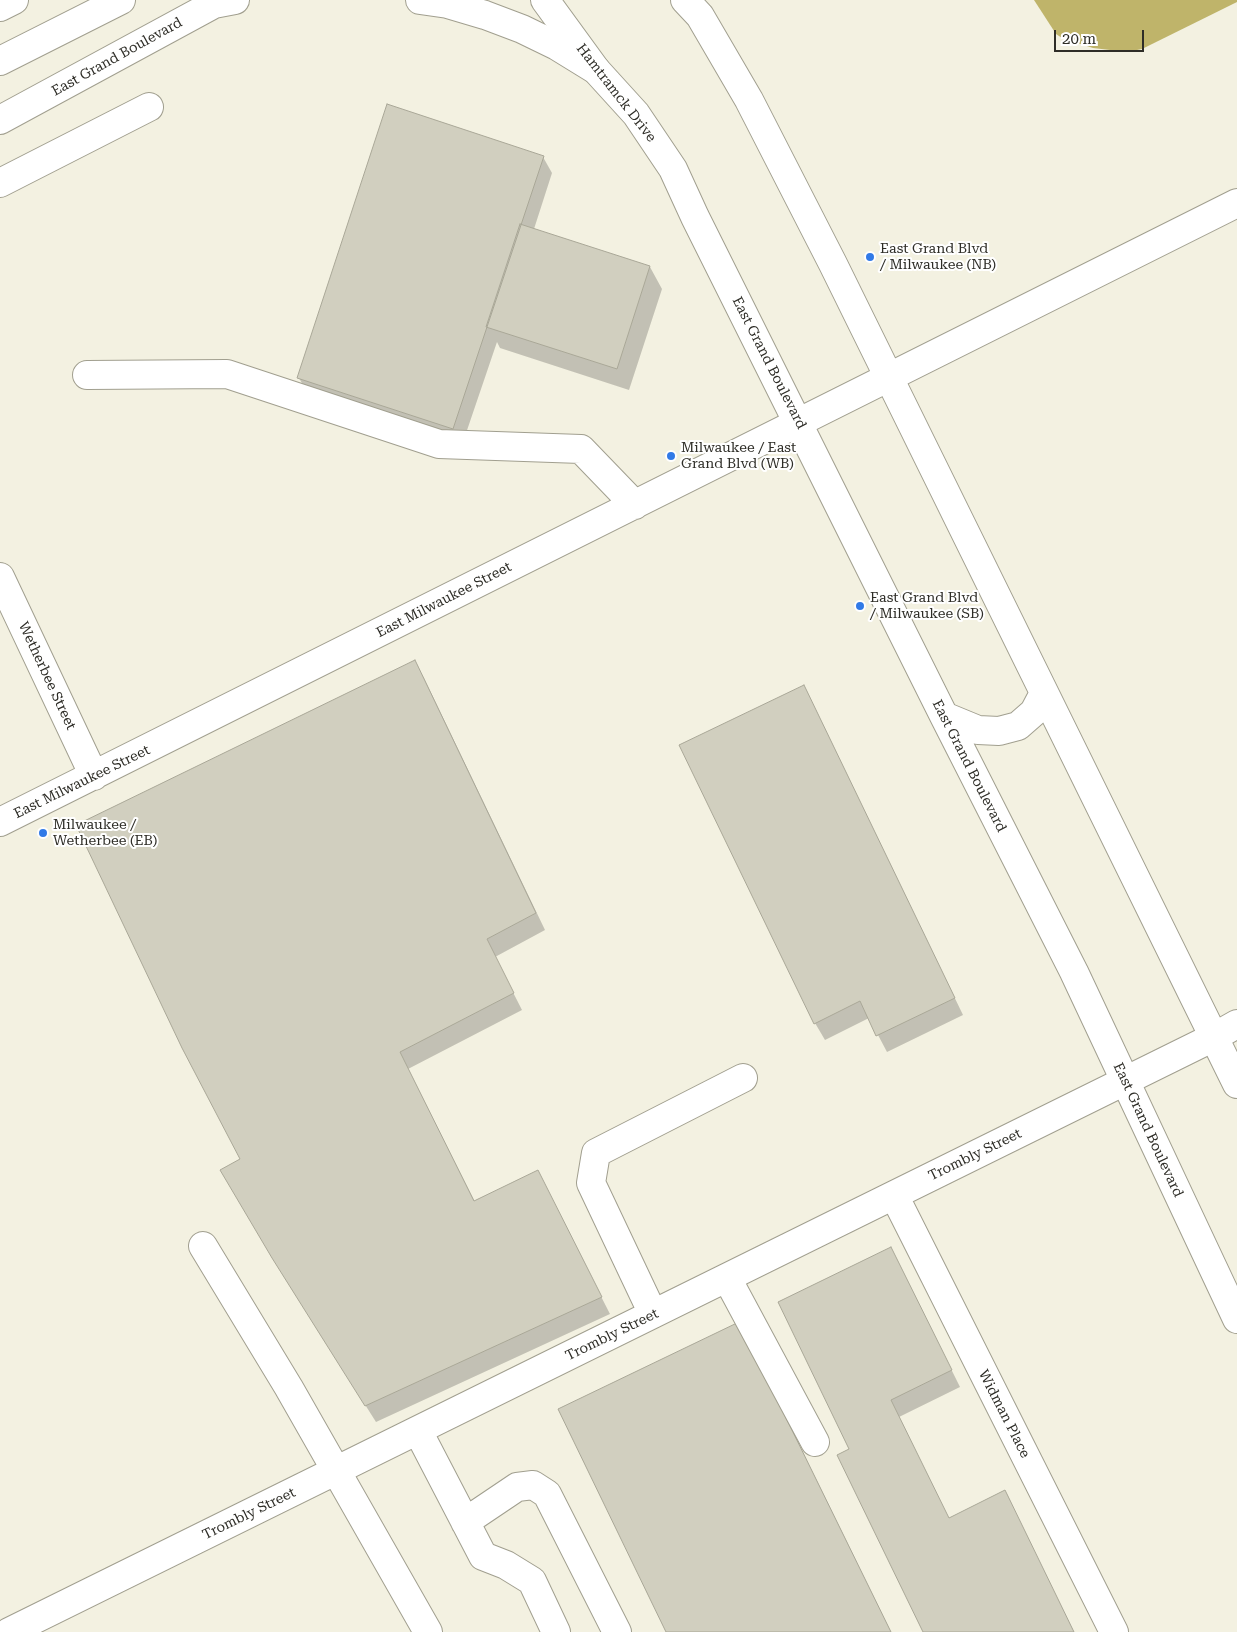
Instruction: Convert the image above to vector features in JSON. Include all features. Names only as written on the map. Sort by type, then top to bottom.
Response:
[{"type":"main road","points":[[0,7],[14,0]]},
{"type":"main road","points":[[9,56],[121,0]]},
{"type":"main road","points":[[420,0],[448,4],[485,15],[557,46],[596,70]]},
{"type":"main road","name":"Hamtramck Drive","points":[[545,0],[596,70],[636,114],[673,168],[695,216]]},
{"type":"main road","points":[[685,0],[700,16],[749,100],[833,264],[1237,1084]]},
{"type":"main road","name":"East Grand Boulevard","points":[[0,120],[224,1]]},
{"type":"main road","points":[[0,183],[149,107]]},
{"type":"main road","name":"East Milwaukee Street","points":[[0,822],[1237,203]]},
{"type":"main road","name":"East Grand Boulevard","points":[[695,216],[1074,972],[1236,1311]]},
{"type":"main road","points":[[87,375],[227,374],[438,444],[581,449],[635,505]]},
{"type":"main road","name":"Wetherbee Street","points":[[0,576],[94,776]]},
{"type":"main road","points":[[944,716],[978,730],[999,731],[1018,726],[1034,712],[1044,693]]},
{"type":"main road","name":"Trombly Street","points":[[9,1632],[728,1278],[1237,1024]]},
{"type":"main road","points":[[653,1314],[591,1183],[596,1153],[744,1078]]},
{"type":"main road","name":"Widman Place","points":[[894,1195],[1114,1632]]},
{"type":"main road","points":[[203,1246],[289,1388],[428,1632]]},
{"type":"main road","points":[[728,1278],[815,1442]]},
{"type":"main road","points":[[418,1431],[483,1556],[506,1565],[532,1581],[556,1632]]},
{"type":"main road","points":[[465,1522],[517,1487],[533,1485],[547,1494],[617,1632]]},
{"type":"shaded area","points":[[1034,0],[1237,0],[1237,2],[1142,49],[1127,52],[1093,48],[1062,38],[1056,34]]},
{"type":"building","points":[[387,104],[544,156],[453,429],[297,378]]},
{"type":"building","points":[[520,224],[650,266],[617,369],[486,327]]},
{"type":"building","points":[[415,660],[536,913],[487,939],[514,993],[400,1052],[474,1201],[538,1170],[602,1297],[365,1406],[272,1258],[220,1170],[240,1159],[182,1048],[76,825]]},
{"type":"building","points":[[804,685],[955,998],[876,1036],[860,1001],[814,1024],[679,745]]},
{"type":"building","points":[[891,1247],[952,1370],[891,1400],[949,1518],[1005,1490],[1074,1632],[923,1632],[837,1455],[849,1449],[778,1302]]},
{"type":"building","points":[[739,1322],[891,1632],[666,1632],[558,1409]]},
{"type":"place","name":"East Grand Blvd / Milwaukee (NB)","points":[[870,257]]},
{"type":"place","name":"Milwaukee / East Grand Blvd (WB)","points":[[671,456]]},
{"type":"place","name":"East Grand Blvd / Milwaukee (SB)","points":[[860,606]]},
{"type":"place","name":"Milwaukee / Wetherbee (EB)","points":[[43,833]]}]
